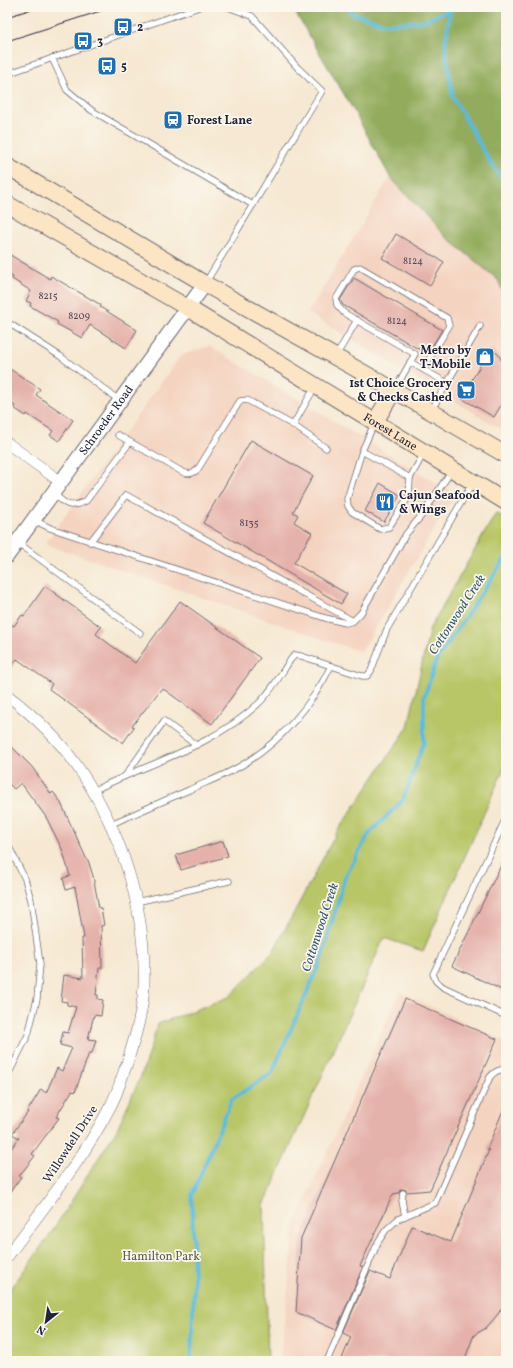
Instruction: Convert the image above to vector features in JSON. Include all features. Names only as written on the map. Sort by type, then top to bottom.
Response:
[{"type":"main road","points":[[7,166],[205,284],[336,357],[506,455]]},
{"type":"main road","name":"Forest Lane","points":[[7,204],[188,308],[506,502]]},
{"type":"main road","points":[[375,422],[394,390]]},
{"type":"street","name":"Schroeder Road","points":[[7,556],[205,284]]},
{"type":"street","points":[[7,443],[57,488]]},
{"type":"street","name":"Willowdell Drive","points":[[7,695],[25,709],[52,735],[76,765],[93,790],[111,824],[122,852],[136,902],[143,946],[144,985],[139,1020],[130,1053],[111,1105],[82,1155],[7,1257]]},
{"type":"lane","points":[[7,74],[199,7]]},
{"type":"lane","points":[[205,284],[322,91],[278,46],[252,16],[228,7]]},
{"type":"lane","points":[[52,58],[67,90],[91,110],[253,205]]},
{"type":"lane","points":[[394,390],[415,354],[344,313],[337,305],[336,299],[354,269],[360,267],[447,318],[448,326],[422,370]]},
{"type":"lane","points":[[336,357],[357,320]]},
{"type":"lane","points":[[7,322],[60,356],[120,402]]},
{"type":"lane","points":[[431,412],[480,326]]},
{"type":"lane","points":[[410,362],[447,383]]},
{"type":"lane","points":[[293,425],[315,386]]},
{"type":"lane","points":[[118,435],[187,474],[194,473],[198,470],[240,401],[247,400],[293,425],[326,448]]},
{"type":"lane","points":[[375,422],[362,451],[347,499],[348,506],[352,512],[380,529],[389,526],[409,496],[410,478],[425,452]]},
{"type":"lane","points":[[57,488],[66,505],[75,505],[86,501],[130,442]]},
{"type":"lane","points":[[362,451],[410,478]]},
{"type":"lane","points":[[34,519],[50,528],[90,542],[325,618],[346,623],[353,621],[361,613],[406,534],[422,515],[453,469]]},
{"type":"lane","points":[[93,790],[196,745],[244,715],[259,703],[290,659],[295,655],[362,676],[367,676],[371,671],[386,629],[473,482]]},
{"type":"lane","points":[[90,542],[126,495],[353,621]]},
{"type":"lane","points":[[17,542],[140,633]]},
{"type":"lane","points":[[111,824],[222,776],[247,762],[270,745],[286,730],[308,703],[331,666]]},
{"type":"lane","points":[[124,776],[164,721],[196,745]]},
{"type":"lane","points":[[506,818],[433,974],[436,981],[443,987],[506,1016]]},
{"type":"lane","points":[[7,843],[25,879],[29,893],[40,964],[37,999],[28,1035],[7,1077]]},
{"type":"lane","points":[[136,902],[229,881]]},
{"type":"lane","points":[[327,1361],[378,1242],[398,1218],[435,1202],[490,1077],[494,1072],[506,1069]]},
{"type":"lane","points":[[403,1193],[402,1201],[405,1216]]},
{"type":"lane","points":[[504,1361],[506,1355]]},
{"type":"shaded area","points":[[390,177],[445,236],[498,280],[506,298],[506,432],[308,313]]},
{"type":"shaded area","points":[[209,346],[455,494],[361,652],[45,544],[181,355]]},
{"type":"shaded area","points":[[400,992],[506,1042],[506,1361],[280,1361],[295,1223]]},
{"type":"green space","points":[[292,7],[506,7],[506,298],[498,280],[445,236],[390,177],[354,111]]},
{"type":"green space","name":"Hamilton Park","points":[[496,513],[506,519],[506,764],[423,951],[384,938],[264,1205],[268,1361],[7,1361],[7,1294],[53,1230],[117,1129],[141,1076],[158,1024],[229,997],[273,952],[337,832],[408,727],[430,628]]},
{"type":"building","points":[[396,234],[444,262],[430,286],[382,258]]},
{"type":"building","points":[[7,253],[50,279],[51,276],[101,305],[100,307],[137,330],[126,348],[90,325],[82,338],[30,306],[31,303],[26,301],[31,291],[7,274]]},
{"type":"building","points":[[354,278],[442,330],[427,354],[343,305],[340,300]]},
{"type":"building","points":[[490,349],[498,354],[506,368],[506,397],[494,417],[461,398]]},
{"type":"building","points":[[7,367],[40,389],[36,395],[73,420],[59,441],[50,435],[53,431],[27,414],[26,416],[14,408],[15,406],[7,400]]},
{"type":"building","points":[[251,440],[313,476],[293,512],[298,515],[294,522],[312,533],[294,563],[347,594],[341,604],[203,523]]},
{"type":"building","name":"Cajun Seafood & Wings","points":[[380,483],[400,495],[384,522],[365,511]]},
{"type":"building","points":[[45,586],[101,627],[96,634],[135,663],[180,601],[260,658],[212,724],[162,688],[132,726],[134,727],[123,743],[49,689],[52,684],[17,659],[7,673],[7,622],[14,626],[22,615],[24,616]]},
{"type":"building","points":[[7,742],[32,767],[51,794],[53,792],[60,801],[88,860],[104,925],[101,926],[102,968],[99,968],[96,995],[98,995],[98,999],[103,1000],[101,1016],[94,1015],[88,1039],[96,1040],[92,1053],[89,1053],[75,1092],[72,1091],[56,1117],[59,1118],[32,1154],[35,1156],[19,1176],[21,1177],[7,1196],[7,1154],[19,1138],[12,1134],[28,1112],[41,1089],[46,1093],[57,1068],[62,1071],[72,1048],[60,1045],[63,1032],[68,1033],[76,1007],[67,1005],[67,1002],[61,1001],[64,975],[83,978],[82,938],[84,938],[75,887],[66,890],[63,878],[70,876],[62,849],[46,817],[21,783],[14,789],[7,782]]},
{"type":"building","points":[[223,841],[228,856],[181,870],[176,855]]},
{"type":"building","points":[[506,855],[506,992],[452,966]]},
{"type":"building","points":[[405,999],[497,1039],[430,1190],[407,1192],[403,1189],[400,1190],[399,1193],[393,1194],[360,1266],[363,1267],[336,1330],[296,1312],[301,1238]]},
{"type":"building","points":[[506,1103],[506,1296],[504,1304],[498,1314],[486,1328],[474,1335],[464,1361],[341,1361],[351,1337],[343,1333],[370,1271],[390,1279],[412,1226],[451,1242],[489,1150],[487,1149]]},
{"type":"waterway","points":[[348,7],[351,13],[387,24],[423,21],[450,10]]},
{"type":"waterway","name":"Cottonwood Creek","points":[[451,7],[445,47],[453,97],[490,162],[506,183]]},
{"type":"waterway","name":"Cottonwood Creek","points":[[191,1361],[194,1284],[192,1195],[232,1099],[272,1073],[321,960],[345,877],[369,834],[403,800],[424,742],[424,697],[437,659],[506,557]]},
{"type":"tram line","points":[[7,17],[38,7]]},
{"type":"tram line","points":[[7,41],[113,7]]},
{"type":"place","name":"2","points":[[123,27]]},
{"type":"place","name":"3","points":[[83,41]]},
{"type":"place","name":"5","points":[[107,66]]},
{"type":"place","name":"Forest Lane","points":[[173,120]]},
{"type":"place","name":"Metro by T-Mobile","points":[[485,357]]},
{"type":"place","name":"1st Choice Grocery & Checks Cashed","points":[[466,390]]},
{"type":"place","name":"Cajun Seafood & Wings","points":[[385,502]]}]
